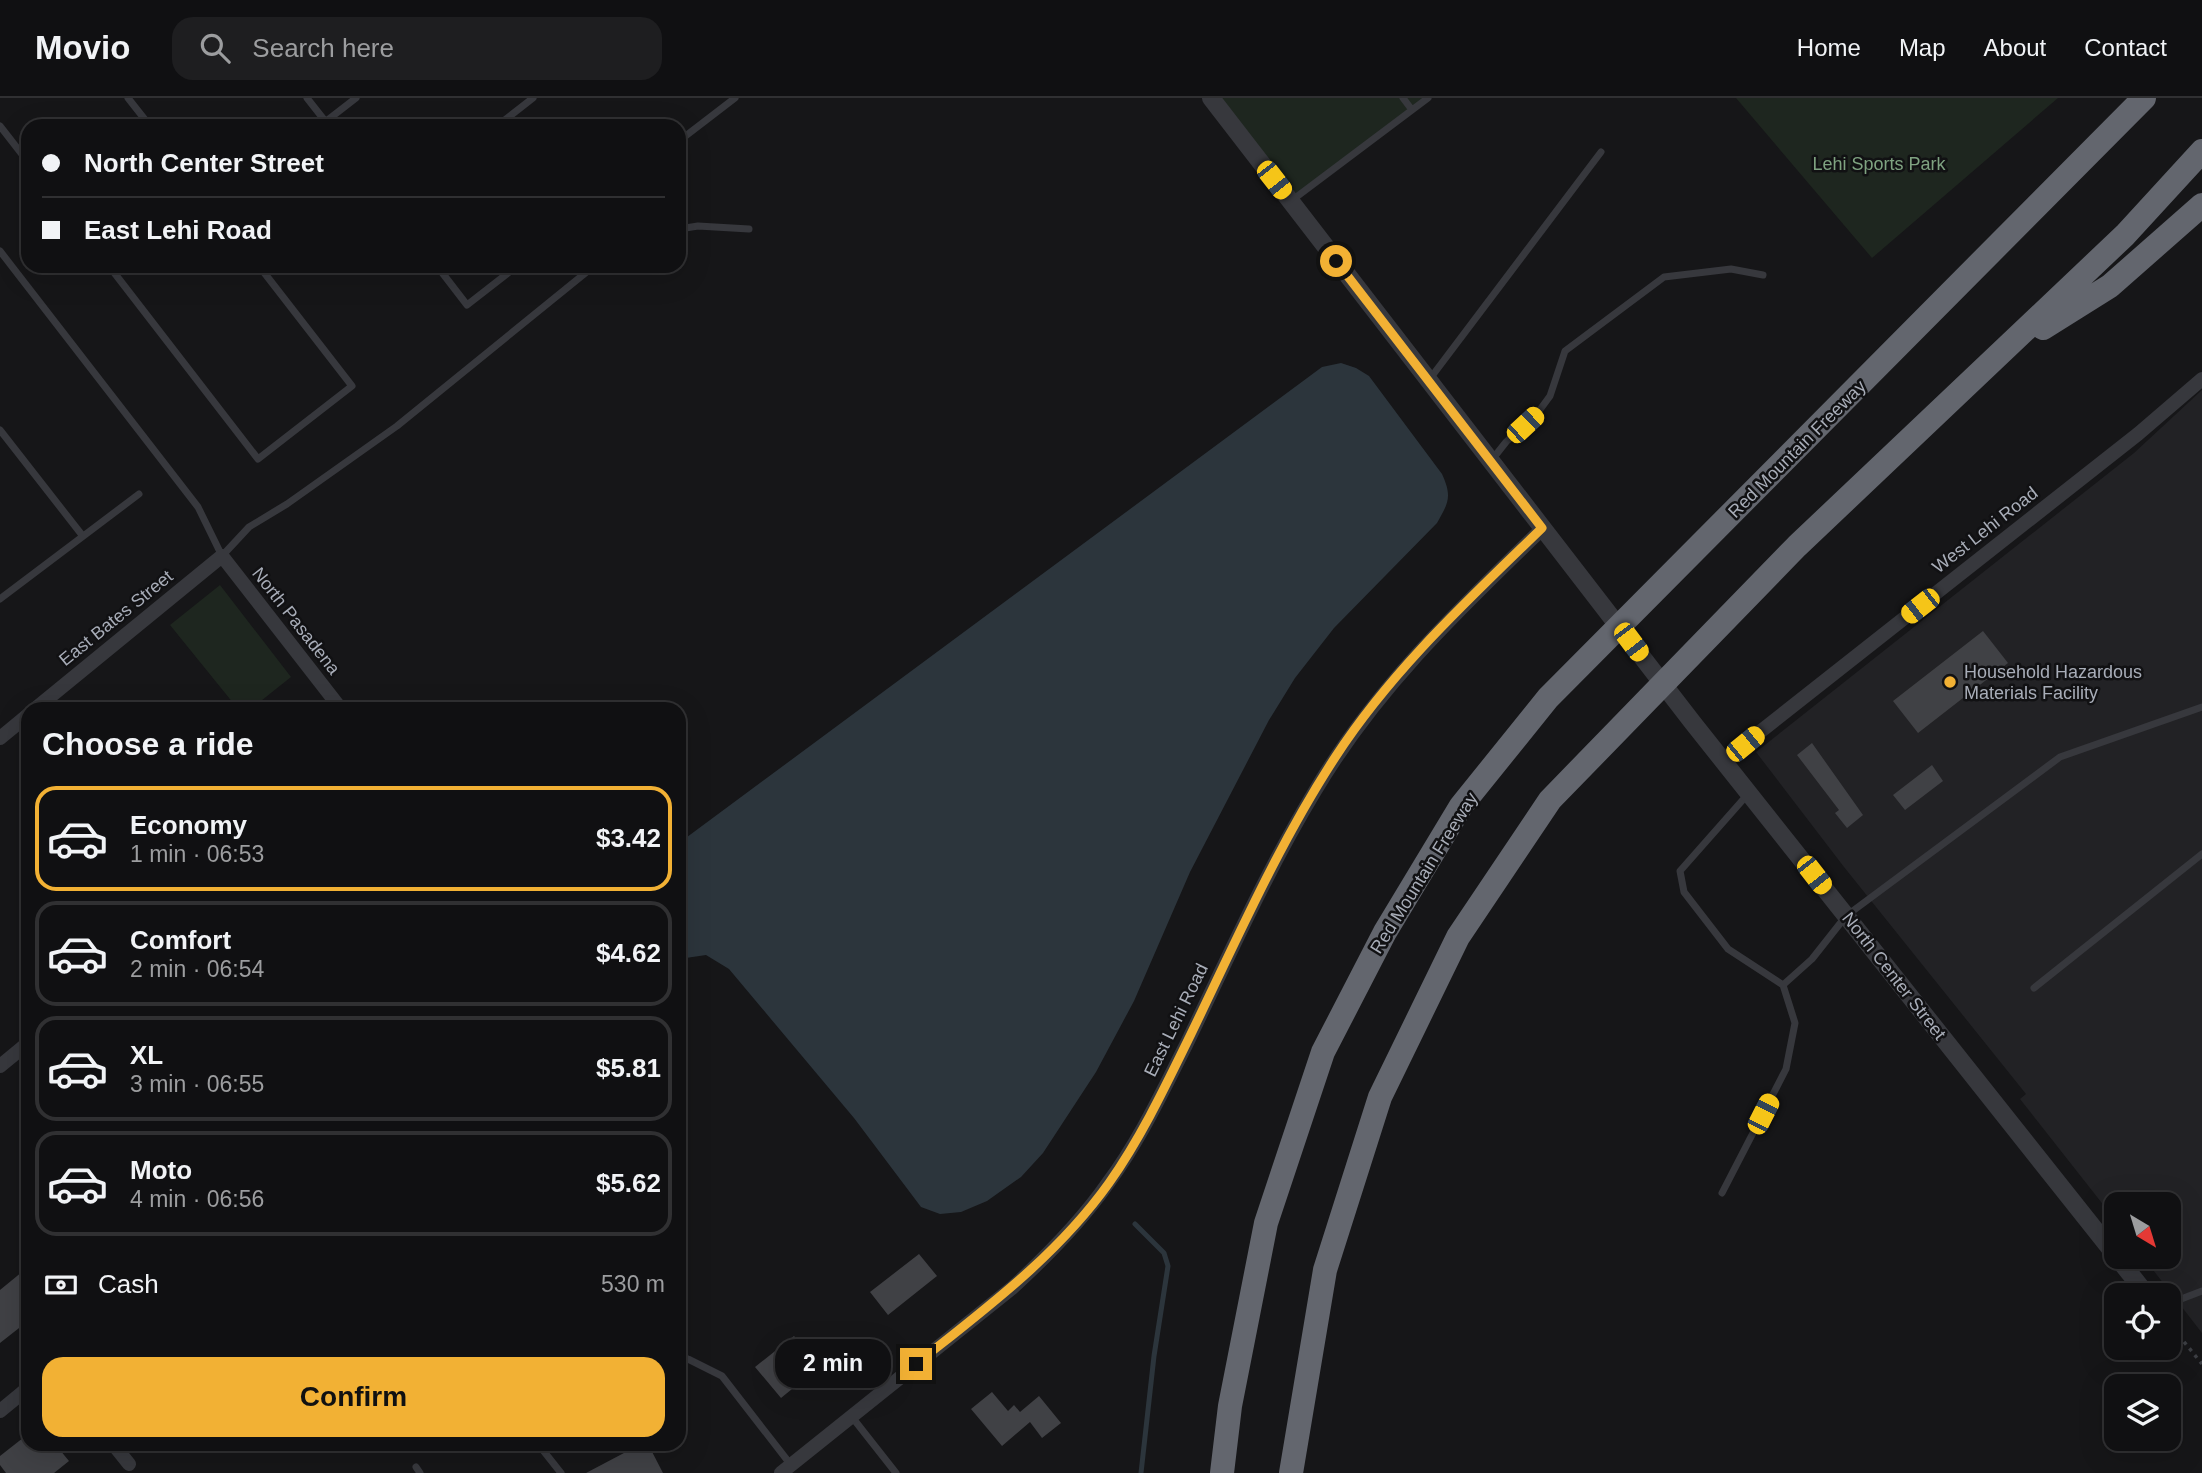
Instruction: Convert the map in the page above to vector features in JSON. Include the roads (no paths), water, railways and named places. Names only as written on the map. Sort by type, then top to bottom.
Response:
[{"type":"highway","points":[[1940,306],[2122,98]]},
{"type":"highway","name":"Red Mountain Freeway","points":[[1222,1473],[1230,1406],[1266,1223],[1322,1052],[1385,932],[1461,806],[1548,698],[2144,98]]},
{"type":"highway","points":[[1291,1473],[1325,1270],[1380,1097],[1458,936],[1550,800],[1797,546],[2124,235],[2202,150]]},
{"type":"highway","points":[[1998,357],[2110,286],[2202,205]]},
{"type":"street","name":"North Center Street","points":[[1211,98],[1693,723],[2104,1241]]},
{"type":"street","name":"West Lehi Road","points":[[1723,761],[2138,434],[2202,379]]},
{"type":"street","name":"East Lehi Road","points":[[786,1469],[1038,1264],[1108,1183],[1151,1116],[1263,888],[1336,756],[1366,713],[1403,668],[1443,624],[1542,528]]},
{"type":"street","name":"East Bates Street","points":[[45,702],[222,556]]},
{"type":"street","name":"North Pasadena","points":[[222,556],[336,702]]},
{"type":"street","points":[[0,738],[21,721]]},
{"type":"street","points":[[0,1066],[21,1049]]},
{"type":"street","name":"North Center Street","points":[[2126,1269],[2137,1283]]},
{"type":"street","points":[[0,1411],[21,1394]]},
{"type":"street","points":[[119,1451],[129,1464]]},
{"type":"lane","points":[[128,98],[144,119]]},
{"type":"lane","points":[[307,98],[323,119]]},
{"type":"lane","points":[[333,119],[356,98]]},
{"type":"lane","points":[[506,119],[533,98]]},
{"type":"lane","points":[[686,136],[735,98]]},
{"type":"lane","points":[[1403,98],[1412,110]]},
{"type":"lane","points":[[1290,201],[1428,98]]},
{"type":"lane","points":[[0,126],[21,153]]},
{"type":"lane","points":[[1428,380],[1601,152]]},
{"type":"lane","points":[[686,228],[698,226],[749,229]]},
{"type":"lane","points":[[0,251],[198,507],[222,556],[249,527],[287,504],[397,426],[585,273]]},
{"type":"lane","points":[[1491,462],[1506,442],[1539,411],[1550,396],[1565,351],[1664,277],[1731,269],[1763,275]]},
{"type":"lane","points":[[114,273],[258,459],[352,386],[264,273]]},
{"type":"lane","points":[[442,273],[467,305],[508,273]]},
{"type":"lane","points":[[0,430],[82,535]]},
{"type":"lane","points":[[0,599],[139,494]]},
{"type":"lane","points":[[1783,985],[1812,959],[1846,916],[2060,757],[2202,707]]},
{"type":"lane","points":[[1722,1194],[1786,1069],[1795,1023],[1783,985],[1768,978],[1728,949],[1684,892],[1680,871],[1749,793]]},
{"type":"lane","points":[[2034,988],[2202,854]]},
{"type":"lane","points":[[2181,1299],[2202,1291]]},
{"type":"lane","points":[[686,1358],[722,1376],[786,1469]]},
{"type":"lane","points":[[852,1416],[896,1473]]},
{"type":"lane","points":[[544,1451],[561,1473]]},
{"type":"waterway","points":[[1135,1224],[1164,1253],[1168,1266],[1154,1356],[1141,1473]]},
{"type":"place","name":"Household Hazardous Materials Facility","points":[[1950,682]]},
{"type":"park label","name":"Lehi Sports Park","points":[[1879,164]]}]
